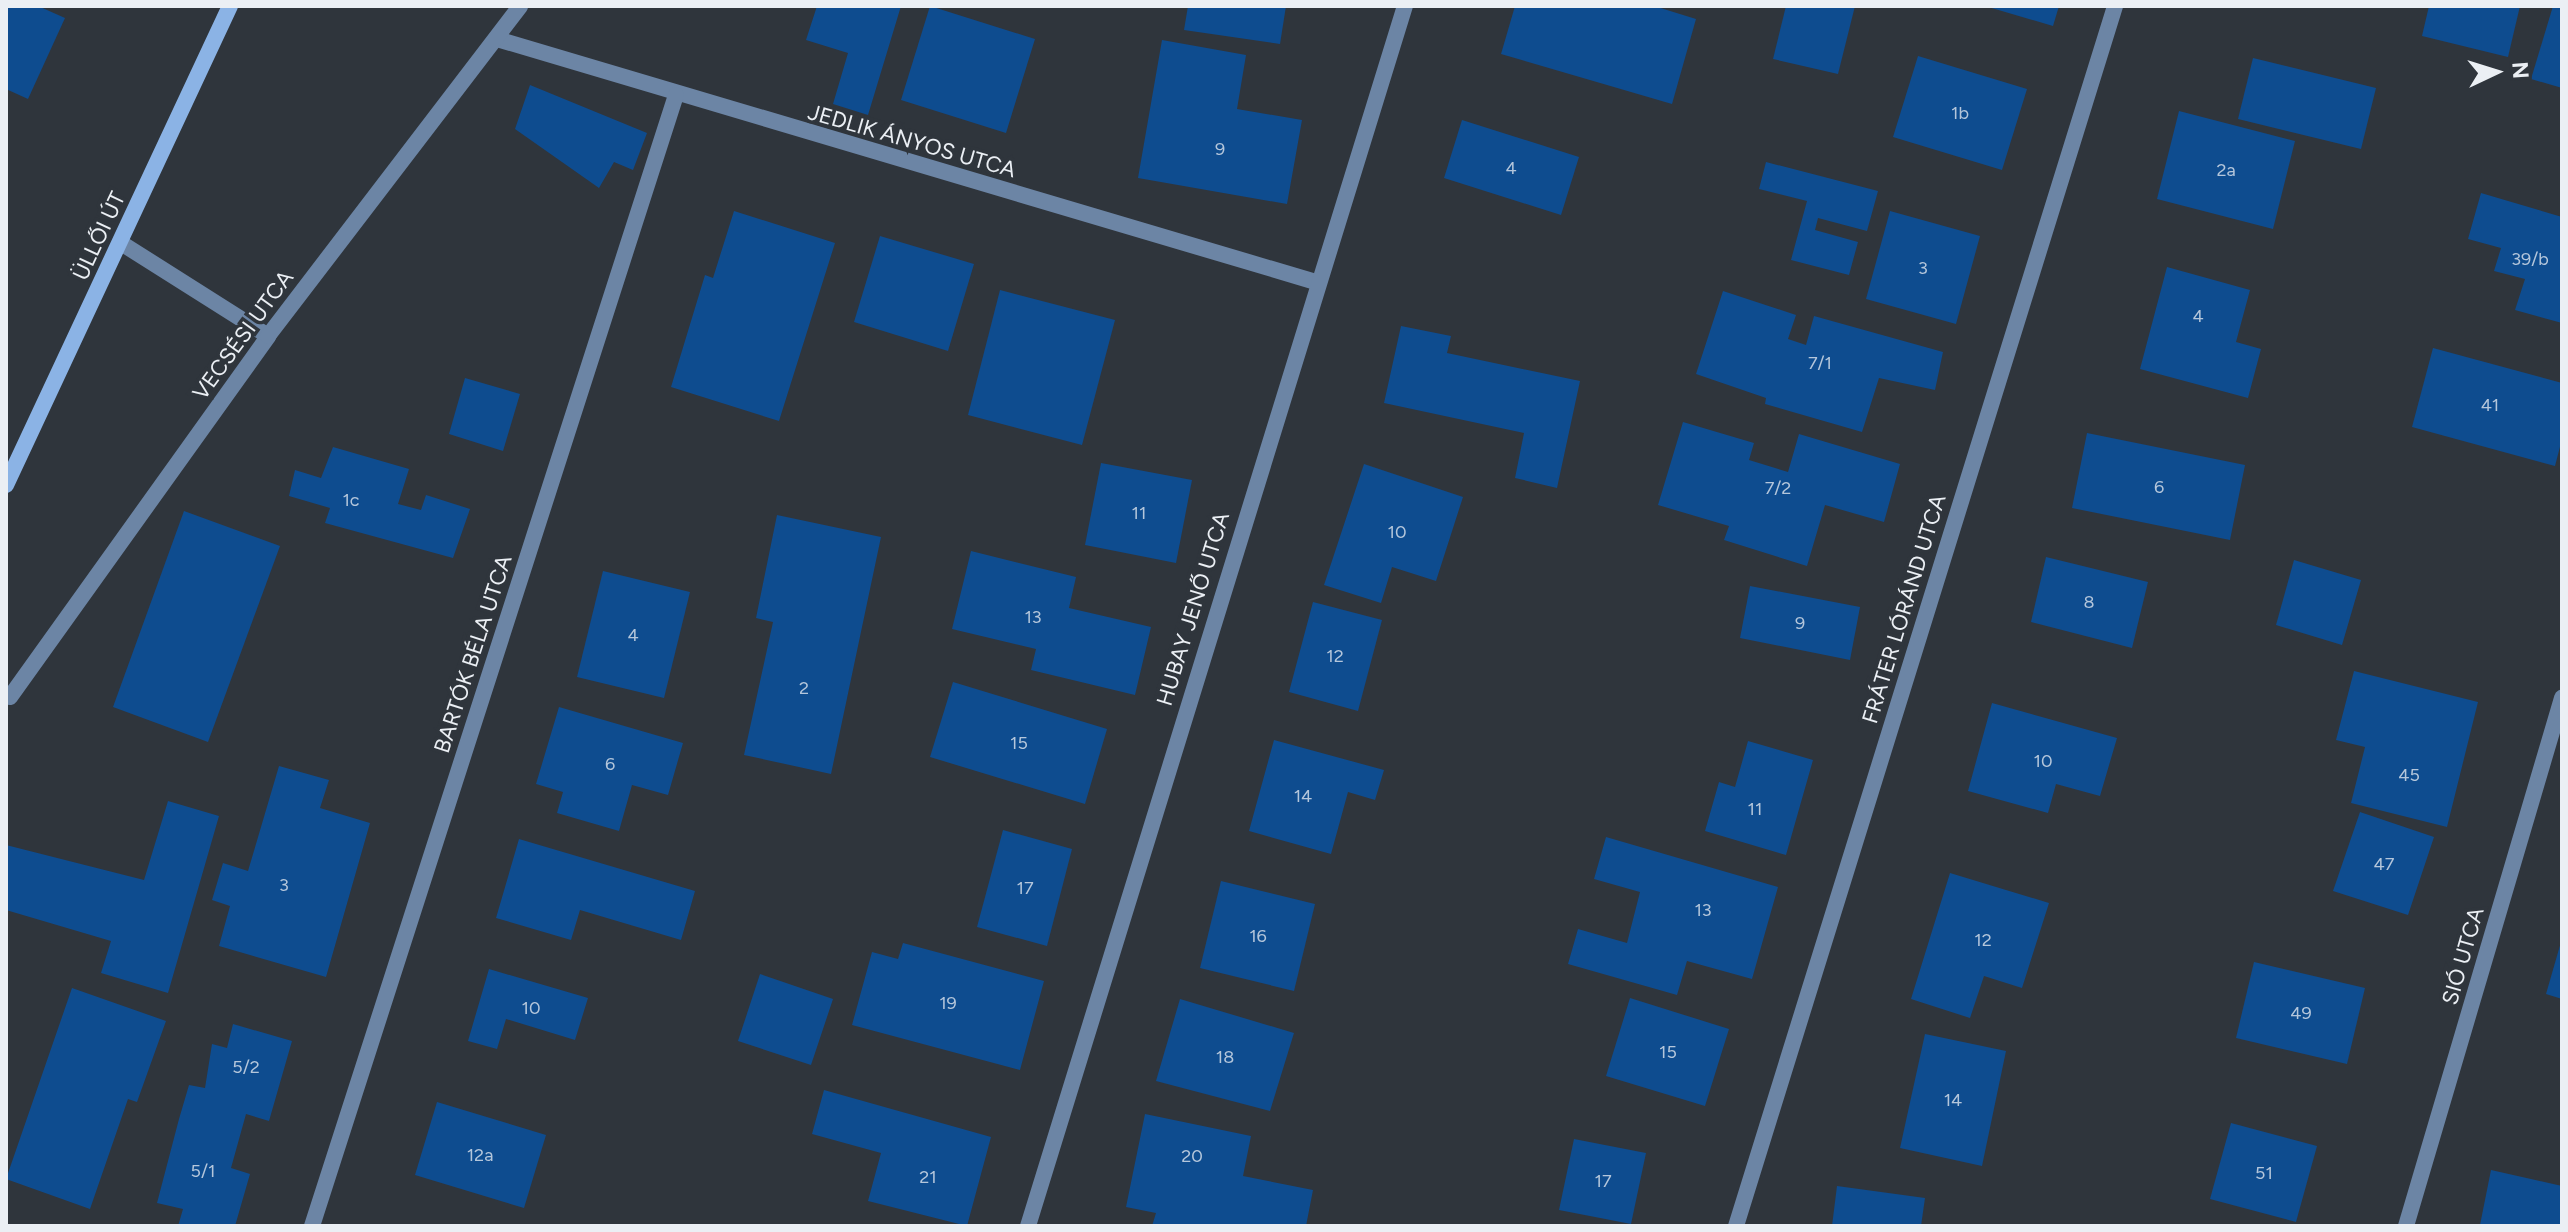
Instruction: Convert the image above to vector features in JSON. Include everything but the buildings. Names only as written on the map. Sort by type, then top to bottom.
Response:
[{"type":"main road","name":"ÜLLŐI ÚT","points":[[6,485],[230,6]]},
{"type":"street","name":"VECSÉSI UTCA","points":[[10,697],[268,336],[520,6]]},
{"type":"street","name":"HUBAY JENŐ UTCA","points":[[1028,1226],[1316,282],[1405,6]]},
{"type":"street","name":"FRÁTER LÓRÁND UTCA","points":[[1736,1226],[2115,6]]},
{"type":"street","name":"JEDLIK ÁNYOS UTCA","points":[[497,39],[676,95],[1316,282]]},
{"type":"street","name":"BARTÓK BÉLA UTCA","points":[[312,1226],[676,95]]},
{"type":"street","points":[[121,243],[268,336]]},
{"type":"street","name":"SIÓ UTCA","points":[[2406,1226],[2562,698]]}]
